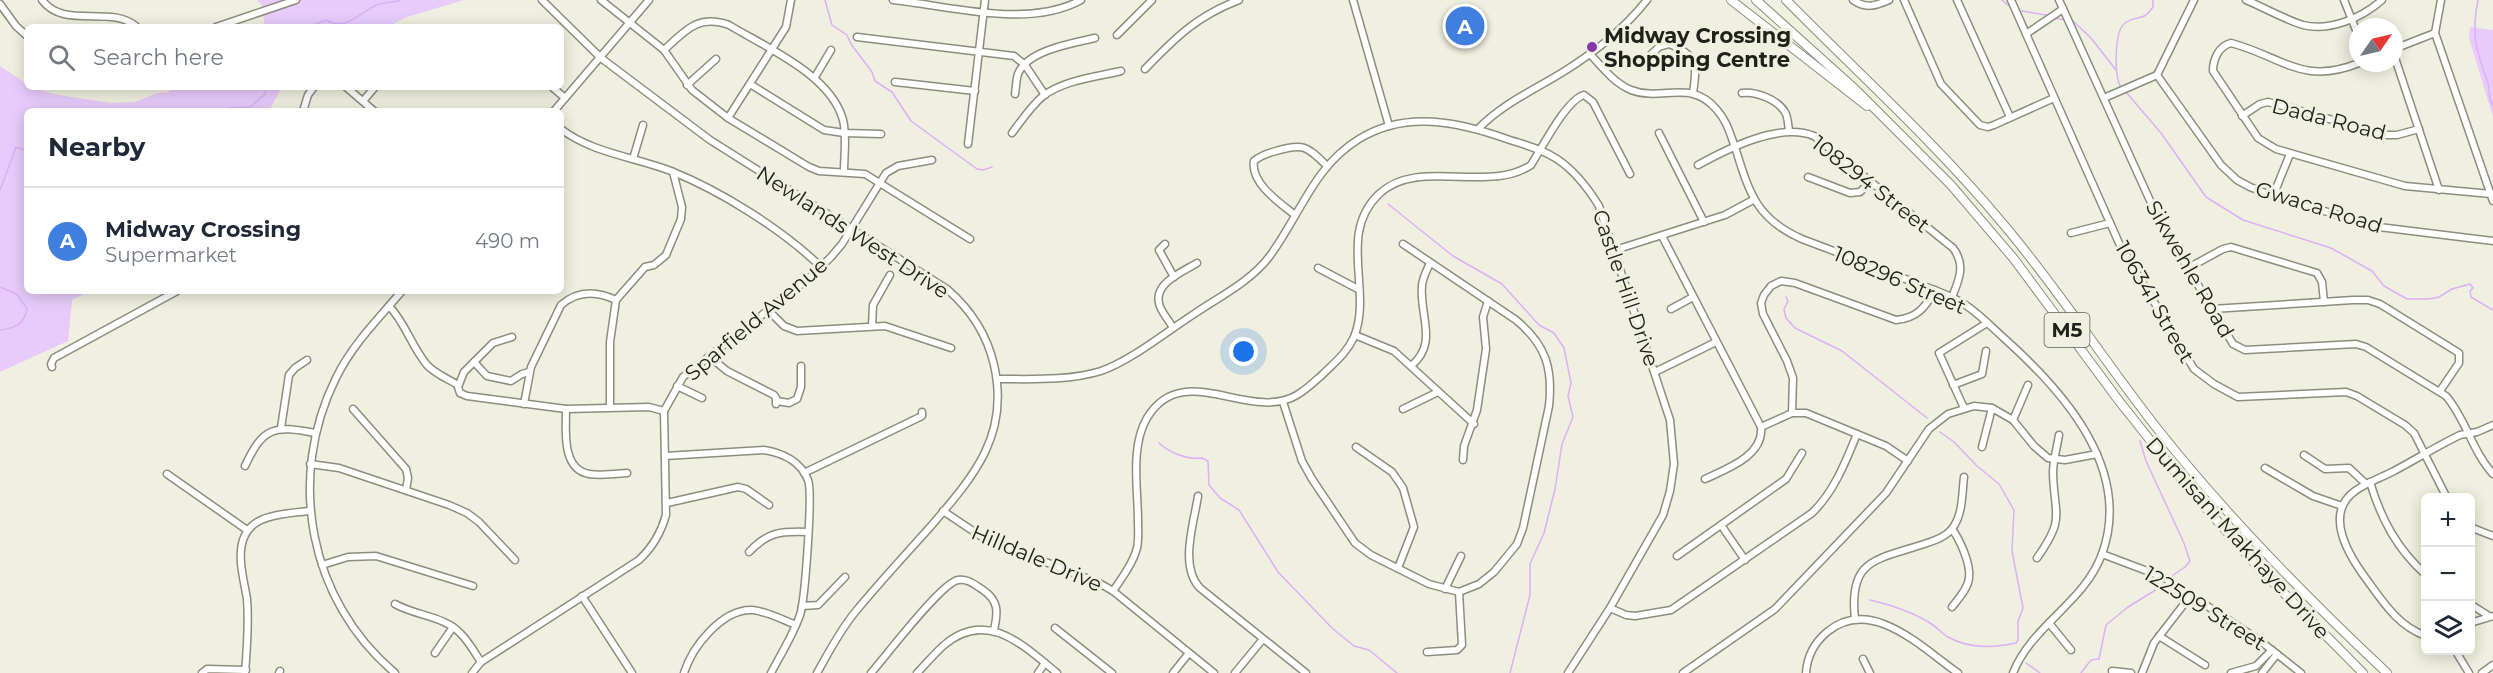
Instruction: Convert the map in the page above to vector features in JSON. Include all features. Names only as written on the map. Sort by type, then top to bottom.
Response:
[{"type":"main road","points":[[1731,0],[1899,131]]},
{"type":"main road","name":"Dumisani Makhaye Drive","points":[[1756,0],[1899,131],[1958,193],[2014,259],[2126,410],[2203,506],[2255,564],[2363,673]]},
{"type":"main road","name":"Dumisani Makhaye Drive","points":[[1786,0],[1926,138],[1979,195],[2027,252],[2159,432],[2193,472],[2285,575],[2387,673]]},
{"type":"street","points":[[42,0],[53,10],[66,15],[112,17],[126,19],[133,24]]},
{"type":"street","points":[[225,24],[297,0]]},
{"type":"street","name":"Newlands West Drive","points":[[542,0],[601,58],[710,140],[934,280],[956,297],[985,337],[997,379],[997,413],[984,457],[968,482],[855,613],[817,673]]},
{"type":"street","points":[[601,0],[664,50],[687,85],[728,118],[809,167],[819,171],[865,174],[970,239]]},
{"type":"street","points":[[557,108],[649,0]]},
{"type":"street","points":[[728,118],[786,27],[791,0]]},
{"type":"street","points":[[892,0],[920,1],[1024,15],[1065,7],[1082,0]]},
{"type":"street","points":[[968,144],[986,0]]},
{"type":"street","points":[[1117,35],[1152,0]]},
{"type":"street","points":[[1145,69],[1185,28],[1217,9],[1239,0]]},
{"type":"street","points":[[1353,0],[1389,126]]},
{"type":"street","points":[[1478,129],[1499,110],[1590,54],[1621,29],[1647,0]]},
{"type":"street","points":[[1853,0],[1871,7],[1889,0]]},
{"type":"street","points":[[1904,0],[1939,81],[1949,96],[1982,126],[1994,125],[2054,98]]},
{"type":"street","points":[[1957,0],[2010,117]]},
{"type":"street","name":"106341 Street","points":[[2011,0],[2110,223],[2191,365],[2200,375],[2238,397],[2351,393],[2409,427],[2418,437],[2444,493]]},
{"type":"street","name":"Sikwehle Road","points":[[2059,0],[2157,216],[2233,344],[2241,349],[2356,344],[2375,352],[2440,391],[2454,406],[2479,456],[2493,474]]},
{"type":"street","points":[[2104,98],[2157,75],[2194,0]]},
{"type":"street","points":[[2247,0],[2303,25],[2328,26],[2349,19]]},
{"type":"street","points":[[2344,0],[2351,18],[2382,0]]},
{"type":"street","points":[[2349,66],[2330,72],[2295,69],[2234,44],[2226,44],[2220,48],[2214,60],[2213,71],[2242,116],[2264,143],[2290,154],[2405,186],[2492,198],[2435,33],[2441,0]]},
{"type":"street","points":[[0,4],[24,33]]},
{"type":"street","points":[[2026,34],[2063,9]]},
{"type":"street","points":[[664,50],[688,28],[697,23],[711,21],[729,25],[815,77],[825,87],[839,110],[844,133],[844,171]]},
{"type":"street","points":[[2403,45],[2435,33]]},
{"type":"street","points":[[857,37],[1014,56],[1025,65],[1045,94]]},
{"type":"street","points":[[1015,94],[1019,74],[1025,65],[1049,50],[1095,38]]},
{"type":"street","points":[[1590,54],[1614,79],[1631,90],[1651,93],[1693,93],[1696,69],[1695,60],[1690,56],[1669,44],[1659,47],[1646,59]]},
{"type":"street","points":[[815,77],[831,50]]},
{"type":"street","points":[[687,85],[716,59]]},
{"type":"street","points":[[1012,133],[1045,94],[1059,87],[1121,71]]},
{"type":"street","points":[[2399,72],[2439,190]]},
{"type":"street","name":"Gwaca Road","points":[[2157,75],[2229,173],[2250,187],[2273,196],[2386,229],[2493,241]]},
{"type":"street","points":[[895,82],[975,91]]},
{"type":"street","points":[[750,84],[824,130],[882,134]]},
{"type":"street","points":[[304,108],[312,90]]},
{"type":"street","points":[[350,90],[371,108]]},
{"type":"street","points":[[363,101],[372,90]]},
{"type":"street","points":[[556,90],[565,98]]},
{"type":"street","name":"108296 Street","points":[[1693,93],[1717,109],[1725,120],[1753,200],[1767,218],[1791,234],[1935,290],[1969,307],[2040,372],[2084,429],[2104,473],[2109,507],[2102,554],[2081,590],[2026,646],[2013,673]]},
{"type":"street","points":[[1742,93],[1756,93],[1780,106],[1786,115],[1789,130]]},
{"type":"street","points":[[1113,591],[1137,549],[1137,450],[1140,434],[1148,417],[1156,407],[1174,395],[1194,391],[1211,392],[1263,404],[1283,402],[1306,389],[1334,364],[1346,351],[1355,335],[1358,315],[1360,227],[1364,214],[1381,192],[1388,187],[1414,178],[1515,173],[1531,165],[1567,109],[1577,98],[1584,95],[1593,102],[1630,174]]},
{"type":"street","name":"Dada Road","points":[[2242,116],[2260,104],[2268,102],[2388,135],[2419,129]]},
{"type":"street","name":"Castle Hill Drive","points":[[997,379],[1077,377],[1101,370],[1125,358],[1244,281],[1263,265],[1310,187],[1326,165],[1361,137],[1389,126],[1433,121],[1478,129],[1540,150],[1570,169],[1599,206],[1655,372],[1670,420],[1674,444],[1670,491],[1663,515],[1610,608],[1568,673]]},
{"type":"street","points":[[633,159],[643,125]]},
{"type":"street","name":"108294 Street","points":[[1698,165],[1734,147],[1789,130],[1814,136],[1957,254],[1960,259],[1961,272],[1952,297]]},
{"type":"street","points":[[564,131],[587,144],[673,172],[712,190],[797,244],[821,267]]},
{"type":"street","points":[[1659,133],[1704,222]]},
{"type":"street","points":[[1295,215],[1266,191],[1253,168],[1254,161],[1262,155],[1295,145],[1306,148],[1326,165]]},
{"type":"street","points":[[2273,196],[2290,154]]},
{"type":"street","points":[[879,183],[891,169],[932,160]]},
{"type":"street","points":[[610,407],[610,342],[616,300],[645,267],[654,265],[666,255],[681,219],[682,207],[673,172]]},
{"type":"street","points":[[1808,177],[1850,193],[1860,192],[1871,181]]},
{"type":"street","name":"Sparfield Avenue","points":[[472,673],[481,662],[648,552],[662,530],[667,503],[664,411],[677,386],[683,377],[821,267],[842,244],[879,183]]},
{"type":"street","points":[[1615,250],[1725,215],[1753,200]]},
{"type":"street","name":"106341 Street","points":[[2072,233],[2110,223]]},
{"type":"street","points":[[1662,236],[1761,427],[1761,437],[1752,451],[1738,463],[1706,479]]},
{"type":"street","points":[[1165,244],[1159,250],[1174,277]]},
{"type":"street","points":[[1283,402],[1302,461],[1355,543],[1371,555],[1445,589],[1459,592],[1487,579],[1505,560],[1520,538],[1551,387],[1549,368],[1538,342],[1516,320],[1403,244]]},
{"type":"street","points":[[2188,268],[2231,247],[2317,273],[2322,282],[2324,302]]},
{"type":"street","points":[[1411,366],[1420,359],[1426,345],[1422,286],[1430,262]]},
{"type":"street","points":[[1173,328],[1158,303],[1162,287],[1197,263]]},
{"type":"street","points":[[1318,268],[1358,289]]},
{"type":"street","points":[[872,326],[873,305],[890,275]]},
{"type":"street","points":[[1792,413],[1793,378],[1788,361],[1761,309],[1764,294],[1771,286],[1781,281],[1794,283],[1896,320],[1906,319],[1920,312],[1935,290]]},
{"type":"street","points":[[524,404],[529,372],[556,311],[567,299],[590,292],[603,294],[616,300]]},
{"type":"street","points":[[52,367],[54,358],[171,294]]},
{"type":"street","points":[[395,673],[365,643],[331,590],[313,533],[310,511],[310,464],[315,433],[326,399],[347,359],[399,294]]},
{"type":"street","points":[[1671,309],[1693,297]]},
{"type":"street","points":[[2212,309],[2362,300],[2376,302],[2460,356],[2459,363],[2440,391]]},
{"type":"street","points":[[1463,460],[1464,446],[1474,424],[1485,355],[1483,317],[1488,301]]},
{"type":"street","points":[[389,306],[401,318],[402,328],[428,367],[458,386]]},
{"type":"street","points":[[768,310],[784,326],[797,331],[872,326],[892,327],[951,348]]},
{"type":"street","points":[[1964,408],[1940,355],[1941,351],[1987,323]]},
{"type":"street","points":[[1355,335],[1394,351],[1474,424]]},
{"type":"street","points":[[512,336],[493,343],[464,372],[458,386],[460,393],[466,396],[566,409],[649,407],[664,411]]},
{"type":"street","points":[[1655,372],[1716,342]]},
{"type":"street","points":[[1953,385],[1982,374],[1986,351]]},
{"type":"street","points":[[710,357],[727,371],[774,394],[776,403],[789,403],[797,399],[801,387],[801,366]]},
{"type":"street","points":[[281,428],[289,375],[307,360]]},
{"type":"street","points":[[474,362],[487,376],[511,381],[529,372]]},
{"type":"street","points":[[677,386],[702,398]]},
{"type":"street","points":[[2013,420],[2028,386]]},
{"type":"street","points":[[1403,409],[1438,392]]},
{"type":"street","points":[[1683,673],[1771,613],[1886,494],[1935,423],[1964,408],[1992,408],[2013,420],[2038,451],[2054,460],[2075,460],[2097,454]]},
{"type":"street","points":[[1982,447],[1992,408]]},
{"type":"street","points":[[353,409],[406,469],[408,478],[406,490]]},
{"type":"street","points":[[566,409],[568,456],[574,465],[581,472],[589,474],[627,473]]},
{"type":"street","points":[[804,472],[904,426],[922,416],[922,412]]},
{"type":"street","points":[[1761,427],[1792,413],[1806,413],[1886,446],[1908,461]]},
{"type":"street","points":[[2421,633],[2402,623],[2359,570],[2341,532],[2339,517],[2342,506],[2350,495],[2368,483],[2460,435],[2477,432],[2493,425]]},
{"type":"street","points":[[245,466],[260,439],[281,428],[315,433]]},
{"type":"street","points":[[1610,608],[1620,614],[1635,616],[1666,612],[1745,560],[1819,506],[1842,470],[1857,434]]},
{"type":"street","points":[[2037,558],[2049,540],[2057,521],[2054,460],[2059,435]]},
{"type":"street","points":[[1356,447],[1392,472],[1403,488],[1414,527],[1398,568]]},
{"type":"street","points":[[665,456],[764,450],[789,458],[804,472],[811,491],[802,606],[796,625],[771,673]]},
{"type":"street","points":[[1677,556],[1786,479],[1802,453]]},
{"type":"street","points":[[2304,455],[2326,470],[2349,468],[2368,483],[2390,534],[2421,570]]},
{"type":"street","points":[[310,464],[339,468],[467,513],[479,522],[515,560]]},
{"type":"street","points":[[2265,468],[2313,496],[2342,506]]},
{"type":"street","points":[[167,474],[247,530]]},
{"type":"street","points":[[1855,619],[1853,590],[1857,579],[1868,566],[1880,559],[1935,540],[1952,529],[1961,509],[1964,477]]},
{"type":"street","points":[[667,503],[738,487],[746,489],[769,505]]},
{"type":"street","points":[[1198,496],[1188,563],[1192,579],[1200,588],[1306,673]]},
{"type":"street","points":[[202,673],[204,670],[211,669],[245,672],[247,608],[240,555],[247,530],[255,522],[268,516],[310,511]]},
{"type":"street","name":"Hilldale Drive","points":[[943,511],[982,537],[1083,575],[1113,591],[1214,673]]},
{"type":"street","points":[[1721,525],[1745,560]]},
{"type":"street","points":[[1952,529],[1961,546],[1970,575],[1966,588],[1952,607]]},
{"type":"street","points":[[2475,529],[2493,536]]},
{"type":"street","points":[[749,552],[767,536],[788,531],[808,532]]},
{"type":"street","name":"122509 Street","points":[[2102,554],[2154,573],[2275,652],[2301,673]]},
{"type":"street","points":[[322,565],[348,557],[376,556],[472,586]]},
{"type":"street","points":[[1445,589],[1461,556]]},
{"type":"street","points":[[802,606],[818,604],[845,578]]},
{"type":"street","points":[[871,673],[939,593],[953,581],[962,579],[969,581],[995,601],[997,607],[994,630]]},
{"type":"street","points":[[1427,652],[1461,647],[1459,592]]},
{"type":"street","points":[[582,596],[632,673]]},
{"type":"street","points":[[2142,673],[2148,654],[2159,636],[2191,596]]},
{"type":"street","points":[[395,604],[453,627],[462,634],[481,662]]},
{"type":"street","points":[[2475,607],[2491,616]]},
{"type":"street","points":[[684,673],[703,637],[739,612],[758,611],[796,625]]},
{"type":"street","points":[[2475,621],[2491,616]]},
{"type":"street","points":[[1806,673],[1810,653],[1823,636],[1839,624],[1855,619],[1885,624],[1958,673]]},
{"type":"street","points":[[2049,623],[2071,650]]},
{"type":"street","points":[[435,653],[453,627]]},
{"type":"street","points":[[1055,628],[1112,673]]},
{"type":"street","points":[[917,673],[955,638],[968,632],[994,630],[1009,636],[1057,673]]},
{"type":"street","points":[[2159,636],[2205,665]]},
{"type":"street","points":[[1235,673],[1263,639]]},
{"type":"street","points":[[2231,673],[2256,666],[2275,652]]},
{"type":"street","points":[[2262,673],[2275,652]]},
{"type":"street","points":[[1173,673],[1189,653]]},
{"type":"street","points":[[2458,655],[2469,673]]},
{"type":"street","points":[[1863,659],[1870,673]]},
{"type":"street","points":[[1038,673],[1046,663]]},
{"type":"street","points":[[2482,673],[2493,665]]},
{"type":"street","points":[[2112,671],[2131,673]]},
{"type":"shaded area","points":[[257,0],[464,0],[407,17],[393,24],[265,24],[262,6]]},
{"type":"shaded area","points":[[2470,27],[2493,30],[2493,117],[2469,38]]},
{"type":"shaded area","points":[[0,66],[24,82],[24,90],[39,90],[112,103],[135,102],[170,90],[280,90],[271,108],[24,108],[24,294],[84,294],[72,300],[68,341],[0,372]]},
{"type":"waterway","points":[[340,24],[353,20],[377,5],[400,0]]},
{"type":"waterway","points":[[825,0],[832,25],[847,35],[872,72],[875,81],[892,92],[911,121],[977,169],[992,167]]},
{"type":"waterway","points":[[2002,0],[2009,6]]},
{"type":"waterway","points":[[2121,88],[2117,74],[2116,54],[2121,28],[2129,20],[2146,15],[2153,7],[2153,0]]},
{"type":"waterway","points":[[2478,0],[2475,23],[2476,42],[2493,105]]},
{"type":"waterway","points":[[2022,11],[2046,15]]},
{"type":"waterway","points":[[2056,18],[2064,20]]},
{"type":"waterway","points":[[316,24],[326,20],[340,24]]},
{"type":"waterway","points":[[2073,21],[2091,38],[2116,70]]},
{"type":"waterway","points":[[230,108],[250,107],[265,94],[266,90]]},
{"type":"waterway","points":[[2125,91],[2161,133],[2206,197],[2243,220],[2331,248],[2372,271],[2384,286],[2407,299],[2439,297],[2452,289],[2470,284],[2473,288],[2470,291],[2471,297],[2493,310]]},
{"type":"waterway","points":[[0,190],[16,147],[24,150]]},
{"type":"waterway","points":[[1388,204],[1453,256],[1502,284],[1539,325],[1554,333],[1564,348],[1571,383],[1568,396],[1573,417],[1562,444],[1555,489],[1544,533],[1530,564],[1530,595],[1510,673]]},
{"type":"waterway","points":[[0,287],[17,294],[27,309],[24,319],[18,325],[0,330]]},
{"type":"waterway","points":[[1786,297],[1788,301],[1784,309],[1786,318],[1795,328],[1842,351],[1927,418]]},
{"type":"waterway","points":[[1870,600],[1916,615],[1948,637],[1964,644],[1999,646],[2016,643],[2018,640],[2018,621],[2023,608],[2012,551],[2014,510],[1999,484],[1940,432]]},
{"type":"waterway","points":[[2140,441],[2146,461],[2190,561],[2169,578]]},
{"type":"waterway","points":[[1159,443],[1179,455],[1208,461],[1209,485],[1220,498],[1239,510],[1278,572],[1332,628],[1354,646],[1369,650],[1397,673]]},
{"type":"waterway","points":[[2081,673],[2091,660],[2099,659],[2106,625],[2128,607],[2162,586]]},
{"type":"waterway","points":[[2026,663],[2040,673]]},
{"type":"place","name":"Midway Crossing","points":[[1465,26]]},
{"type":"place","name":"Midway Crossing Shopping Centre","points":[[1592,47]]}]
